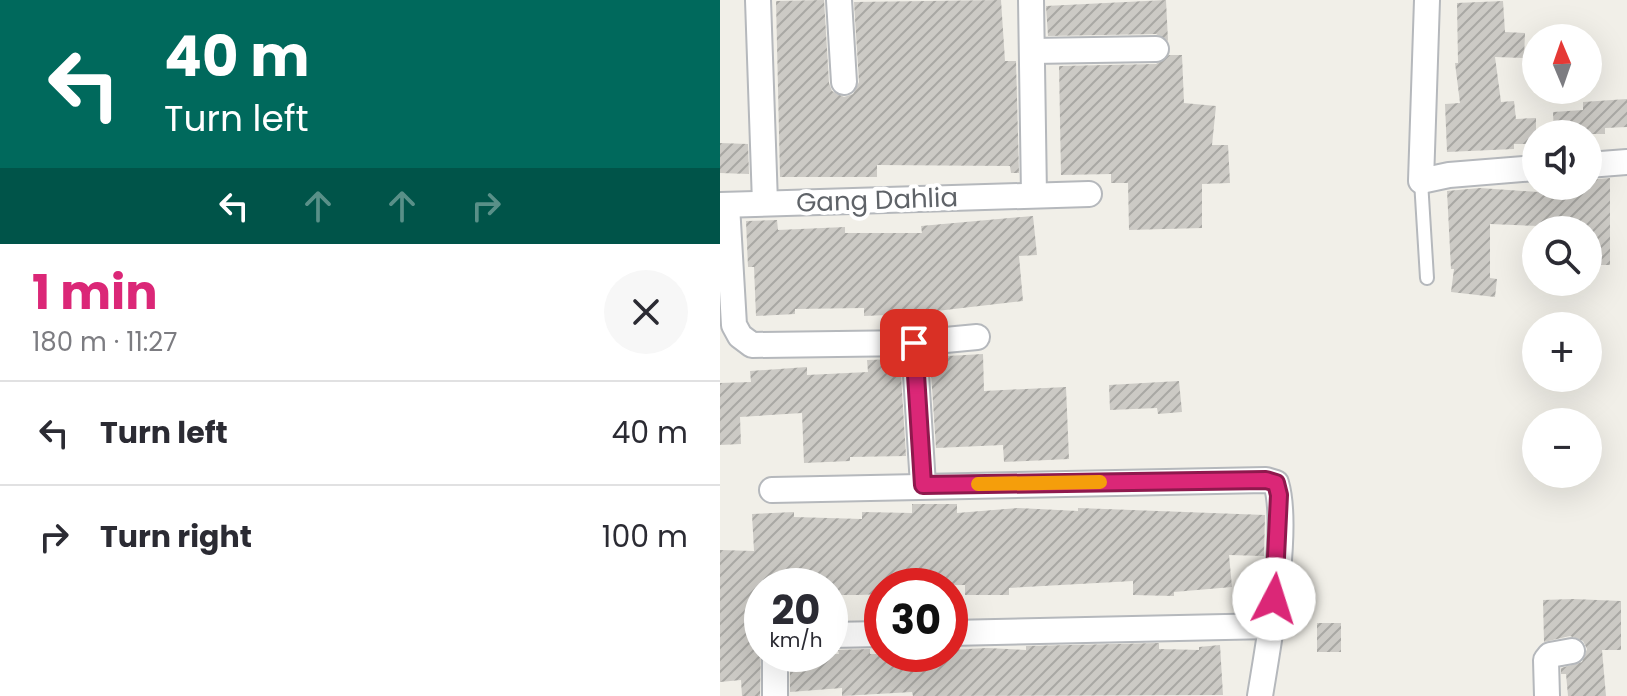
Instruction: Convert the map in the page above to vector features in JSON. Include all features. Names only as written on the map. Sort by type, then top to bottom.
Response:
[{"type":"street","points":[[758,0],[765,203]]},
{"type":"street","points":[[839,0],[844,82]]},
{"type":"street","points":[[1031,0],[1034,195]]},
{"type":"street","points":[[1427,0],[1421,181],[1449,175],[1522,169]]},
{"type":"street","points":[[1032,51],[1156,49]]},
{"type":"street","points":[[1602,164],[1627,162]]},
{"type":"street","name":"Gang Dahlia","points":[[724,205],[1089,194]]},
{"type":"street","points":[[724,205],[734,325],[740,336],[752,345],[914,343],[977,337]]},
{"type":"street","points":[[914,343],[923,485]]},
{"type":"street","points":[[772,490],[1266,480],[1276,483],[1280,517],[1272,626],[1260,696]]},
{"type":"street","points":[[968,633],[1272,626]]},
{"type":"street","points":[[1547,696],[1546,660],[1550,655],[1572,651]]},
{"type":"street","points":[[775,672],[775,696]]},
{"type":"lane","points":[[1421,181],[1427,278]]},
{"type":"building","points":[[824,0],[829,83],[832,91],[844,97],[853,94],[859,82],[854,2],[1001,0],[1005,61],[1016,61],[1019,173],[1011,173],[1010,166],[877,165],[877,177],[780,177],[776,1]]},
{"type":"building","points":[[1166,0],[1168,41],[1156,34],[1048,36],[1046,6]]},
{"type":"building","points":[[1503,1],[1505,32],[1522,33],[1522,58],[1495,57],[1501,102],[1514,101],[1516,119],[1536,118],[1522,120],[1522,144],[1514,144],[1514,149],[1447,152],[1445,104],[1460,103],[1455,63],[1458,63],[1457,3]]},
{"type":"building","points":[[1169,55],[1182,55],[1184,103],[1216,106],[1212,145],[1228,145],[1230,183],[1202,184],[1202,228],[1129,230],[1128,183],[1111,183],[1111,174],[1061,175],[1059,66],[1156,64]]},
{"type":"building","points":[[1627,99],[1627,127],[1605,128],[1605,134],[1602,134],[1602,120],[1553,120],[1553,112],[1583,110],[1583,104],[1602,104],[1602,101]]},
{"type":"building","points":[[720,143],[748,144],[749,174],[720,173]]},
{"type":"building","points":[[1610,178],[1610,265],[1602,265],[1602,216],[1522,216],[1522,225],[1490,224],[1490,278],[1497,279],[1495,297],[1451,292],[1454,269],[1451,269],[1447,191],[1480,188],[1522,191],[1522,200],[1602,200],[1602,179]]},
{"type":"building","points":[[1033,216],[1037,255],[1019,256],[1023,301],[911,314],[864,316],[864,308],[795,309],[795,314],[756,316],[754,267],[748,267],[746,221],[777,220],[778,230],[845,227],[845,233],[922,233],[921,226]]},
{"type":"building","points":[[983,354],[984,391],[1066,387],[1069,459],[1004,462],[1003,445],[936,448],[930,357]]},
{"type":"building","points":[[900,359],[906,456],[850,457],[850,461],[804,463],[802,413],[740,417],[741,444],[720,445],[720,383],[751,382],[750,371],[807,367],[807,375],[868,372],[867,360]]},
{"type":"building","points":[[1179,381],[1182,412],[1158,414],[1157,408],[1110,410],[1109,385]]},
{"type":"building","points":[[912,504],[957,504],[957,513],[1018,508],[1078,511],[1078,508],[1265,515],[1264,556],[1229,555],[1232,587],[1174,592],[1174,596],[1133,595],[1133,581],[1009,588],[1009,595],[968,595],[968,568],[864,568],[864,595],[848,595],[848,568],[744,568],[744,672],[760,672],[760,696],[742,696],[741,680],[720,682],[720,550],[754,551],[752,514],[794,512],[794,517],[862,519],[862,512],[912,513]]},
{"type":"building","points":[[1543,600],[1621,601],[1621,650],[1602,650],[1606,696],[1568,696],[1566,674],[1561,674],[1561,668],[1582,662],[1587,649],[1583,641],[1570,636],[1544,642]]},
{"type":"building","points":[[1317,623],[1341,623],[1341,652],[1317,652]]},
{"type":"building","points":[[1159,643],[1159,649],[1199,650],[1199,647],[1220,645],[1223,695],[913,696],[912,692],[842,696],[842,688],[790,692],[790,672],[848,672],[848,650],[864,649],[864,672],[968,672],[968,649],[1026,650],[1026,646]]},
{"type":"slow traffic","points":[[978,484],[1100,482]]},
{"type":"route","points":[[914,343],[923,485],[1266,480],[1276,483],[1280,517],[1274,599]]}]
